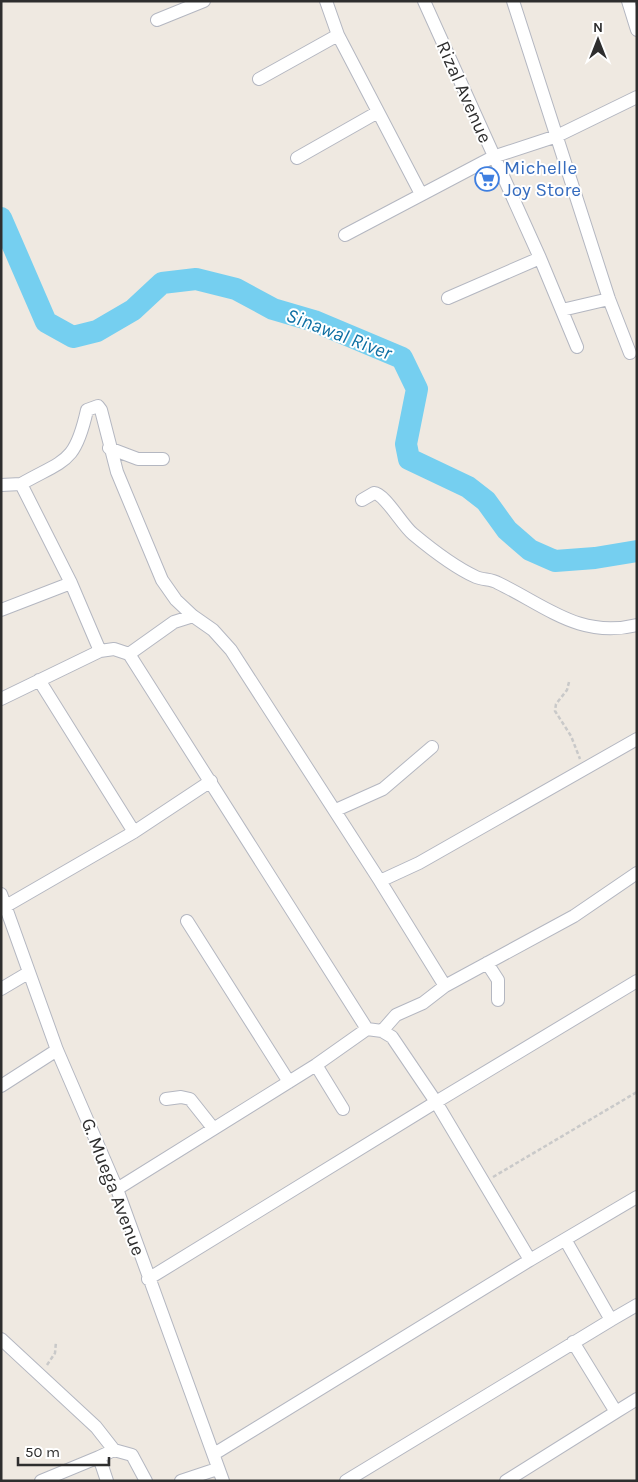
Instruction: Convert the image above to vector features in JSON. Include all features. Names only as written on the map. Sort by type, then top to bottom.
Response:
[{"type":"street","points":[[157,20],[204,1]]},
{"type":"street","points":[[326,1],[338,35],[421,194]]},
{"type":"street","name":"Rizal Avenue","points":[[424,1],[540,258],[577,347]]},
{"type":"street","points":[[513,1],[610,299],[630,353]]},
{"type":"street","points":[[628,1],[637,30]]},
{"type":"street","points":[[259,79],[338,35]]},
{"type":"street","points":[[345,235],[493,157],[557,136],[637,97]]},
{"type":"street","points":[[297,158],[378,112]]},
{"type":"street","points":[[448,298],[540,258]]},
{"type":"street","points":[[562,310],[610,299]]},
{"type":"street","points":[[1,486],[21,484],[66,459],[76,448],[87,410],[93,406],[98,406],[101,410],[109,448],[152,561],[170,593],[192,616],[213,630],[231,650],[336,810],[445,986]]},
{"type":"street","points":[[109,448],[138,459],[163,459]]},
{"type":"street","points":[[21,484],[71,583],[100,651]]},
{"type":"street","points":[[362,500],[374,493],[381,495],[402,523],[427,546],[476,577],[497,582],[526,599],[560,615],[597,629],[617,630],[637,625]]},
{"type":"street","points":[[1,610],[71,583]]},
{"type":"street","points":[[129,654],[174,622],[192,616]]},
{"type":"street","points":[[1,699],[100,651],[114,649],[129,654],[368,1028],[382,1031],[400,1045],[530,1260]]},
{"type":"street","points":[[39,680],[134,832]]},
{"type":"street","points":[[380,882],[419,863],[637,740]]},
{"type":"street","points":[[336,810],[383,789],[432,746]]},
{"type":"street","points":[[6,906],[134,832],[211,781]]},
{"type":"street","points":[[382,1031],[396,1015],[423,1004],[445,986],[574,916],[637,873]]},
{"type":"street","name":"G. Muega Avenue","points":[[1,894],[57,1050],[117,1189],[220,1475]]},
{"type":"street","points":[[187,921],[289,1082]]},
{"type":"street","points":[[487,963],[498,980],[498,1000]]},
{"type":"street","points":[[1,989],[28,973]]},
{"type":"street","points":[[148,1279],[637,981]]},
{"type":"street","points":[[117,1189],[316,1065],[368,1028]]},
{"type":"street","points":[[1,1086],[57,1050]]},
{"type":"street","points":[[316,1065],[343,1109]]},
{"type":"street","points":[[166,1099],[190,1098],[213,1128]]},
{"type":"street","points":[[214,1454],[530,1260],[566,1241],[637,1197]]},
{"type":"street","points":[[566,1241],[611,1320]]},
{"type":"street","points":[[346,1481],[637,1305]]},
{"type":"street","points":[[1,1339],[96,1427],[114,1450],[132,1455],[146,1481]]},
{"type":"street","points":[[573,1342],[616,1412]]},
{"type":"street","points":[[506,1481],[637,1399]]},
{"type":"street","points":[[41,1481],[114,1450]]},
{"type":"street","points":[[99,1457],[107,1481]]},
{"type":"street","points":[[181,1481],[220,1475]]},
{"type":"path","points":[[569,682],[567,690],[556,704],[556,715],[571,736],[584,771]]},
{"type":"path","points":[[483,1182],[637,1092]]},
{"type":"path","points":[[40,1375],[55,1353],[56,1342]]},
{"type":"waterway","name":"Sinawal River","points":[[1,218],[46,322],[73,337],[97,331],[133,310],[162,283],[196,279],[236,289],[273,309],[314,321],[402,358],[417,389],[406,444],[409,459],[468,487],[486,501],[507,530],[530,550],[555,561],[595,558],[637,551]]},
{"type":"place","name":"Michelle Joy Store","points":[[487,179]]}]
